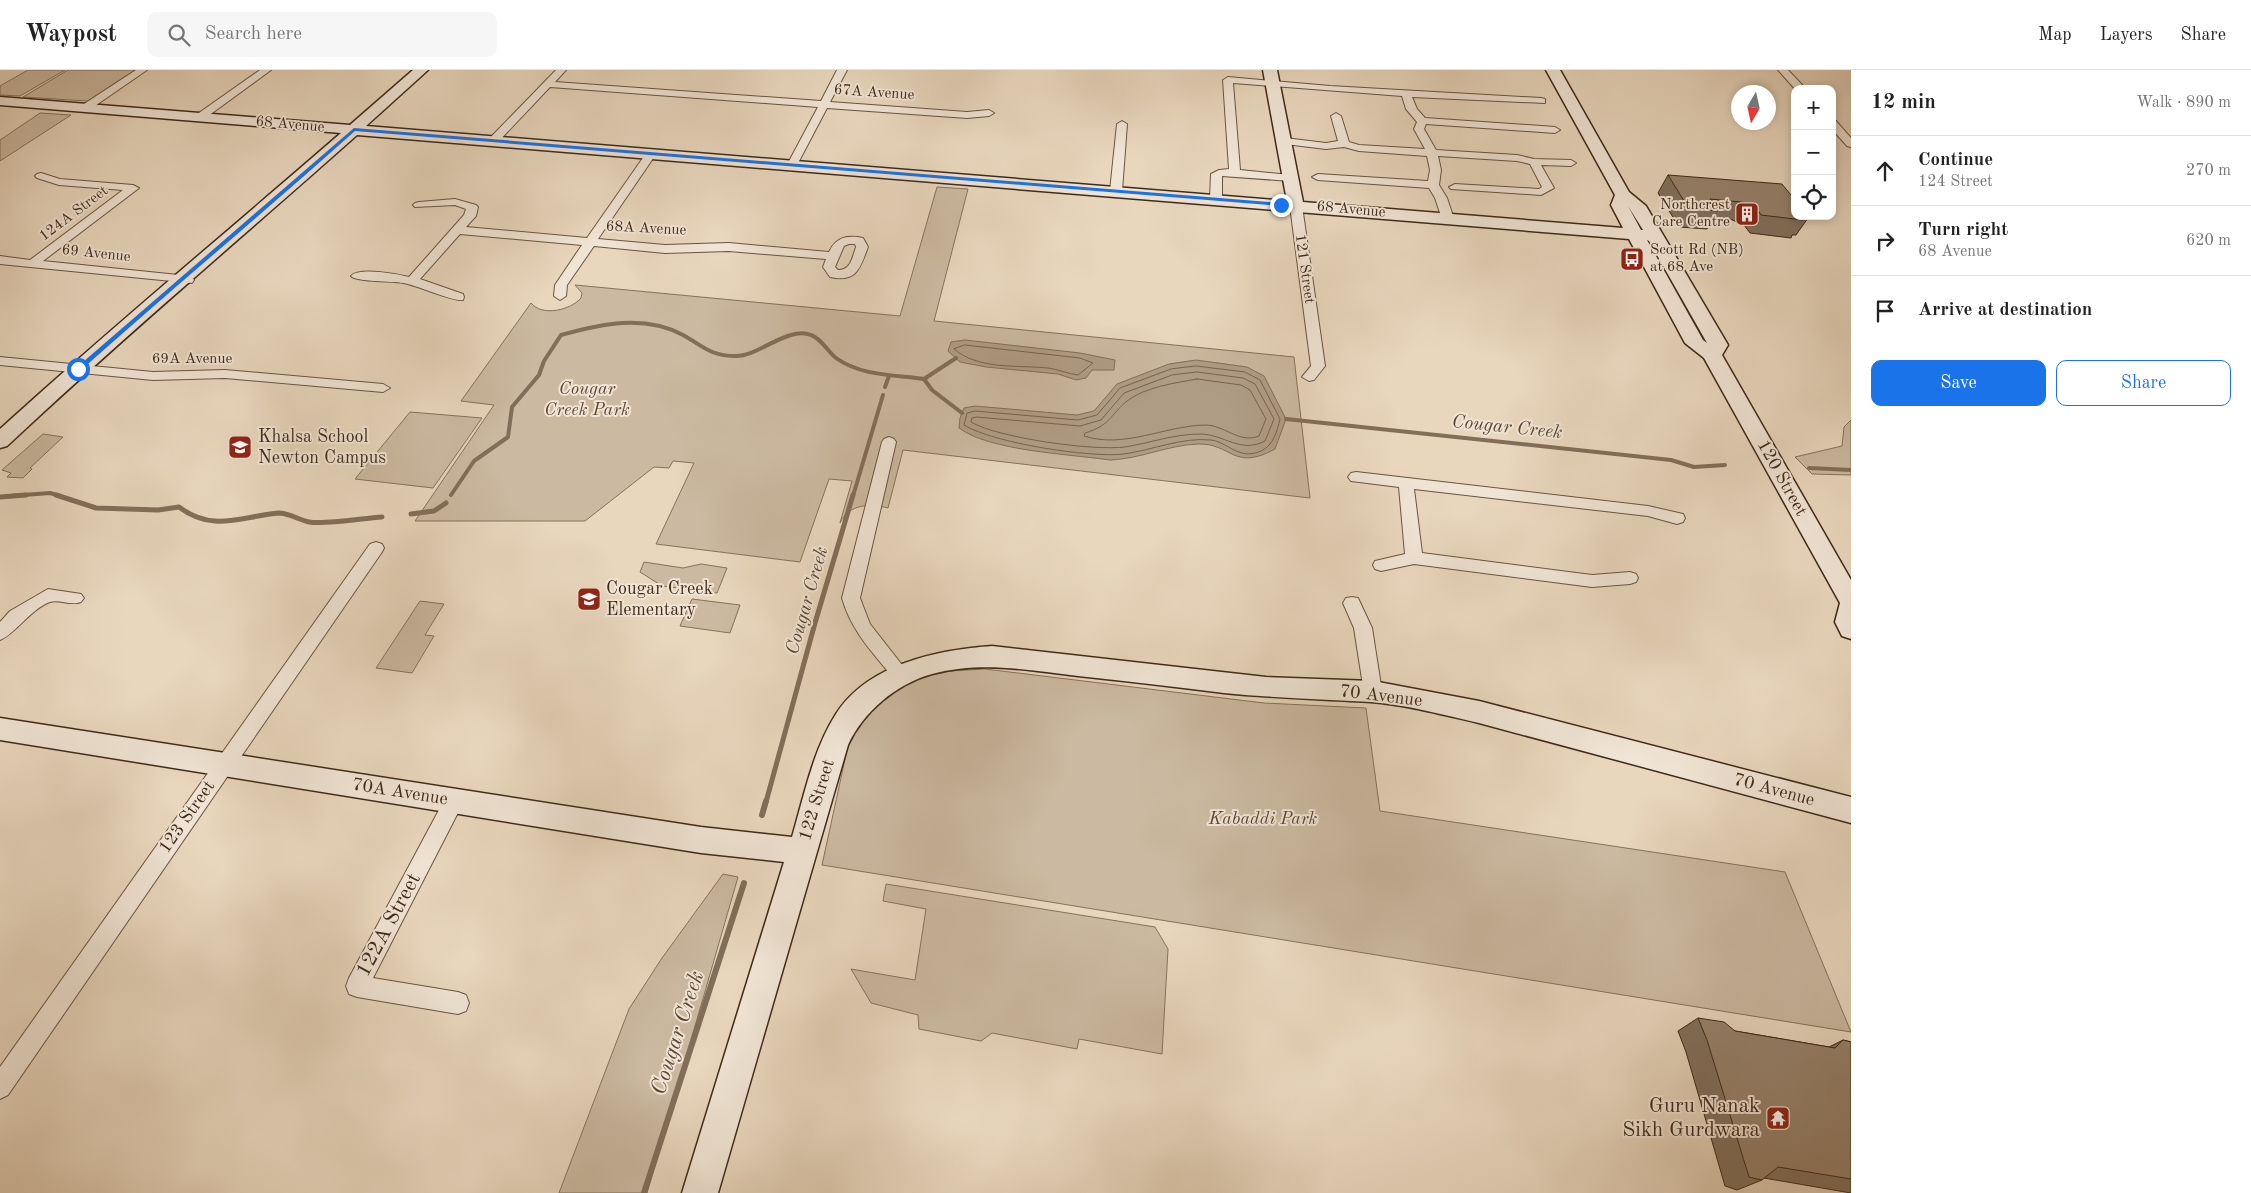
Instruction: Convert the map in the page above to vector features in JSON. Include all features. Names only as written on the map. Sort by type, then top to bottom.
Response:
[{"type":"street","points":[[85,108],[142,70]]},
{"type":"street","points":[[200,117],[266,70]]},
{"type":"street","points":[[0,441],[184,280],[215,256],[222,246],[421,70]]},
{"type":"street","points":[[493,141],[561,70]]},
{"type":"street","points":[[792,165],[842,70]]},
{"type":"street","name":"120 Street","points":[[1553,70],[1623,195],[1638,206],[1718,345],[1712,355]]},
{"type":"street","points":[[1784,70],[1797,85]]},
{"type":"street","points":[[1235,172],[1228,80],[1271,76],[1334,104],[1407,94],[1542,101]]},
{"type":"street","name":"121 Street","points":[[1271,76],[1296,206],[1318,366],[1309,377]]},
{"type":"street","name":"67A Avenue","points":[[547,84],[967,115],[989,113]]},
{"type":"street","points":[[1407,94],[1407,99],[1416,116],[1422,121],[1555,130]]},
{"type":"street","name":"68 Avenue","points":[[0,101],[1656,236]]},
{"type":"street","points":[[1334,104],[1344,144]]},
{"type":"street","points":[[1422,121],[1419,129],[1432,152],[1437,173],[1433,185]]},
{"type":"street","points":[[1116,191],[1122,124]]},
{"type":"street","points":[[1836,127],[1851,144]]},
{"type":"street","points":[[1285,141],[1326,146],[1344,144],[1358,148],[1517,158],[1534,162],[1571,162]]},
{"type":"street","points":[[560,296],[561,285],[651,154]]},
{"type":"street","points":[[1455,187],[1541,192],[1548,188],[1534,162]]},
{"type":"street","points":[[1216,199],[1216,174],[1223,172],[1291,178]]},
{"type":"street","name":"124A Street","points":[[33,263],[133,188],[59,182],[41,176]]},
{"type":"street","points":[[1318,176],[1433,185]]},
{"type":"street","points":[[1433,185],[1441,198],[1448,219]]},
{"type":"street","name":"120 Street","points":[[1623,195],[1619,205],[1695,343],[1712,355],[1851,601]]},
{"type":"street","points":[[413,280],[470,216],[472,207],[455,202],[419,205]]},
{"type":"street","name":"68A Avenue","points":[[457,230],[665,249],[729,247],[834,256]]},
{"type":"street","name":"69 Avenue","points":[[0,260],[184,280]]},
{"type":"street","points":[[357,276],[379,275],[413,280],[458,297]]},
{"type":"street","name":"69A Avenue","points":[[0,361],[153,376],[224,374],[384,388]]},
{"type":"street","points":[[0,449],[83,370]]},
{"type":"street","points":[[889,442],[851,598],[853,612],[861,626],[901,674]]},
{"type":"street","points":[[1356,477],[1648,511],[1678,518]]},
{"type":"street","points":[[1406,483],[1414,558]]},
{"type":"street","name":"123 Street","points":[[1,1083],[376,548]]},
{"type":"street","points":[[1381,564],[1414,558],[1592,581],[1630,578]]},
{"type":"street","points":[[0,633],[16,616],[48,595],[75,598]]},
{"type":"street","points":[[1352,603],[1362,628],[1372,692]]},
{"type":"street","points":[[1851,606],[1847,622],[1851,629]]},
{"type":"street","name":"70 Avenue","points":[[901,674],[930,664],[957,658],[992,656],[1266,687],[1372,692],[1418,699],[1479,712],[1851,810]]},
{"type":"street","name":"122 Street","points":[[700,1193],[834,745],[847,719],[876,691],[901,674]]},
{"type":"street","name":"70A Avenue","points":[[0,729],[701,840],[801,851]]},
{"type":"street","name":"122A Street","points":[[454,801],[357,986],[458,1003]]},
{"type":"green space","points":[[28,70],[65,70],[20,96],[0,95],[0,86]]},
{"type":"green space","points":[[68,70],[136,70],[88,101],[23,97]]},
{"type":"green space","points":[[40,113],[71,115],[0,161],[0,140]]},
{"type":"green space","name":"Cougar Creek Park","points":[[937,187],[968,189],[934,321],[1294,357],[1310,498],[903,450],[888,508],[861,506],[849,512],[840,523],[852,481],[829,479],[800,562],[656,544],[694,463],[673,461],[669,468],[654,467],[585,521],[415,521],[494,405],[461,401],[531,303],[542,310],[564,309],[581,298],[582,293],[575,285],[900,316]]},
{"type":"green space","points":[[410,412],[482,418],[433,488],[355,479]]},
{"type":"green space","points":[[1851,420],[1851,475],[1812,474],[1795,457],[1842,446],[1844,427]]},
{"type":"green space","points":[[43,434],[63,437],[30,468],[32,469],[23,478],[7,477],[11,473],[2,470]]},
{"type":"green space","points":[[644,562],[683,568],[701,564],[727,568],[717,593],[662,586],[640,572]]},
{"type":"green space","points":[[692,599],[740,605],[730,633],[680,626]]},
{"type":"green space","points":[[420,601],[444,604],[425,635],[434,636],[412,673],[376,668]]},
{"type":"green space","name":"Kabaddi Park","points":[[985,669],[1264,703],[1366,708],[1380,811],[1785,872],[1851,1032],[822,865],[849,741],[865,713],[896,689],[921,677],[949,671]]},
{"type":"green space","points":[[723,874],[738,877],[647,1193],[559,1193],[629,1009],[662,958]]},
{"type":"green space","points":[[886,884],[1155,927],[1168,949],[1162,1054],[1079,1039],[1077,1049],[992,1033],[981,1041],[919,1029],[918,1015],[871,1003],[851,969],[915,980],[926,909],[883,901]]},
{"type":"water","points":[[965,340],[1080,353],[1115,360],[1114,370],[1092,370],[1086,378],[1076,380],[1058,374],[986,367],[960,362],[948,351],[951,342]]},
{"type":"water","points":[[1196,360],[1247,367],[1264,376],[1286,419],[1275,449],[1250,458],[1234,455],[1209,445],[1198,444],[1110,460],[1010,447],[973,436],[959,428],[964,408],[975,406],[1077,415],[1094,411],[1117,384],[1169,364]]},
{"type":"building","points":[[1668,175],[1782,184],[1791,195],[1791,219],[1761,215],[1756,207],[1741,202],[1710,199],[1718,211],[1689,209]]},
{"type":"building","name":"Guru Nanak Sikh Gurdwara","points":[[1698,1018],[1724,1022],[1735,1031],[1835,1048],[1843,1040],[1851,1042],[1851,1179],[1778,1167],[1762,1180],[1749,1177],[1707,1040]]},
{"type":"waterway","name":"Cougar Creek","points":[[451,495],[474,461],[508,437],[512,407],[539,375],[544,361],[561,335],[591,327],[622,323],[653,325],[683,335],[713,352],[727,356],[745,355],[793,334],[802,333],[815,337],[836,358],[856,368],[878,374],[924,379]]},
{"type":"waterway","name":"Cougar Creek","points":[[924,379],[956,358]]},
{"type":"waterway","name":"Cougar Creek","points":[[885,387],[889,376]]},
{"type":"waterway","name":"Cougar Creek","points":[[924,379],[932,390],[962,413]]},
{"type":"waterway","name":"Cougar Creek","points":[[853,496],[883,395]]},
{"type":"waterway","name":"Cougar Creek","points":[[1286,419],[1671,460],[1694,467],[1725,465]]},
{"type":"waterway","name":"Cougar Creek","points":[[1809,468],[1851,470]]},
{"type":"waterway","name":"Cougar Creek","points":[[10,496],[50,493],[60,496]]},
{"type":"waterway","name":"Cougar Creek","points":[[0,497],[26,495]]},
{"type":"waterway","name":"Cougar Creek","points":[[56,495],[96,508],[158,510],[179,507],[192,515],[216,521],[228,521],[279,513],[316,523],[382,517]]},
{"type":"waterway","name":"Cougar Creek","points":[[766,802],[815,623],[853,495]]},
{"type":"waterway","name":"Cougar Creek","points":[[411,514],[434,511],[446,503]]},
{"type":"waterway","name":"Cougar Creek","points":[[762,815],[766,801]]},
{"type":"waterway","name":"Cougar Creek","points":[[644,1193],[744,883]]},
{"type":"place","name":"Northcrest Care Centre","points":[[1747,214]]},
{"type":"place","name":"Scott Rd (NB) at 68 Ave","points":[[1632,259]]},
{"type":"place","name":"Khalsa School Newton Campus","points":[[240,447]]},
{"type":"place","name":"Cougar Creek Elementary","points":[[589,599]]},
{"type":"place","name":"Guru Nanak Sikh Gurdwara","points":[[1778,1118]]},
{"type":"route","points":[[78,369],[354,130],[1281,205]]}]
